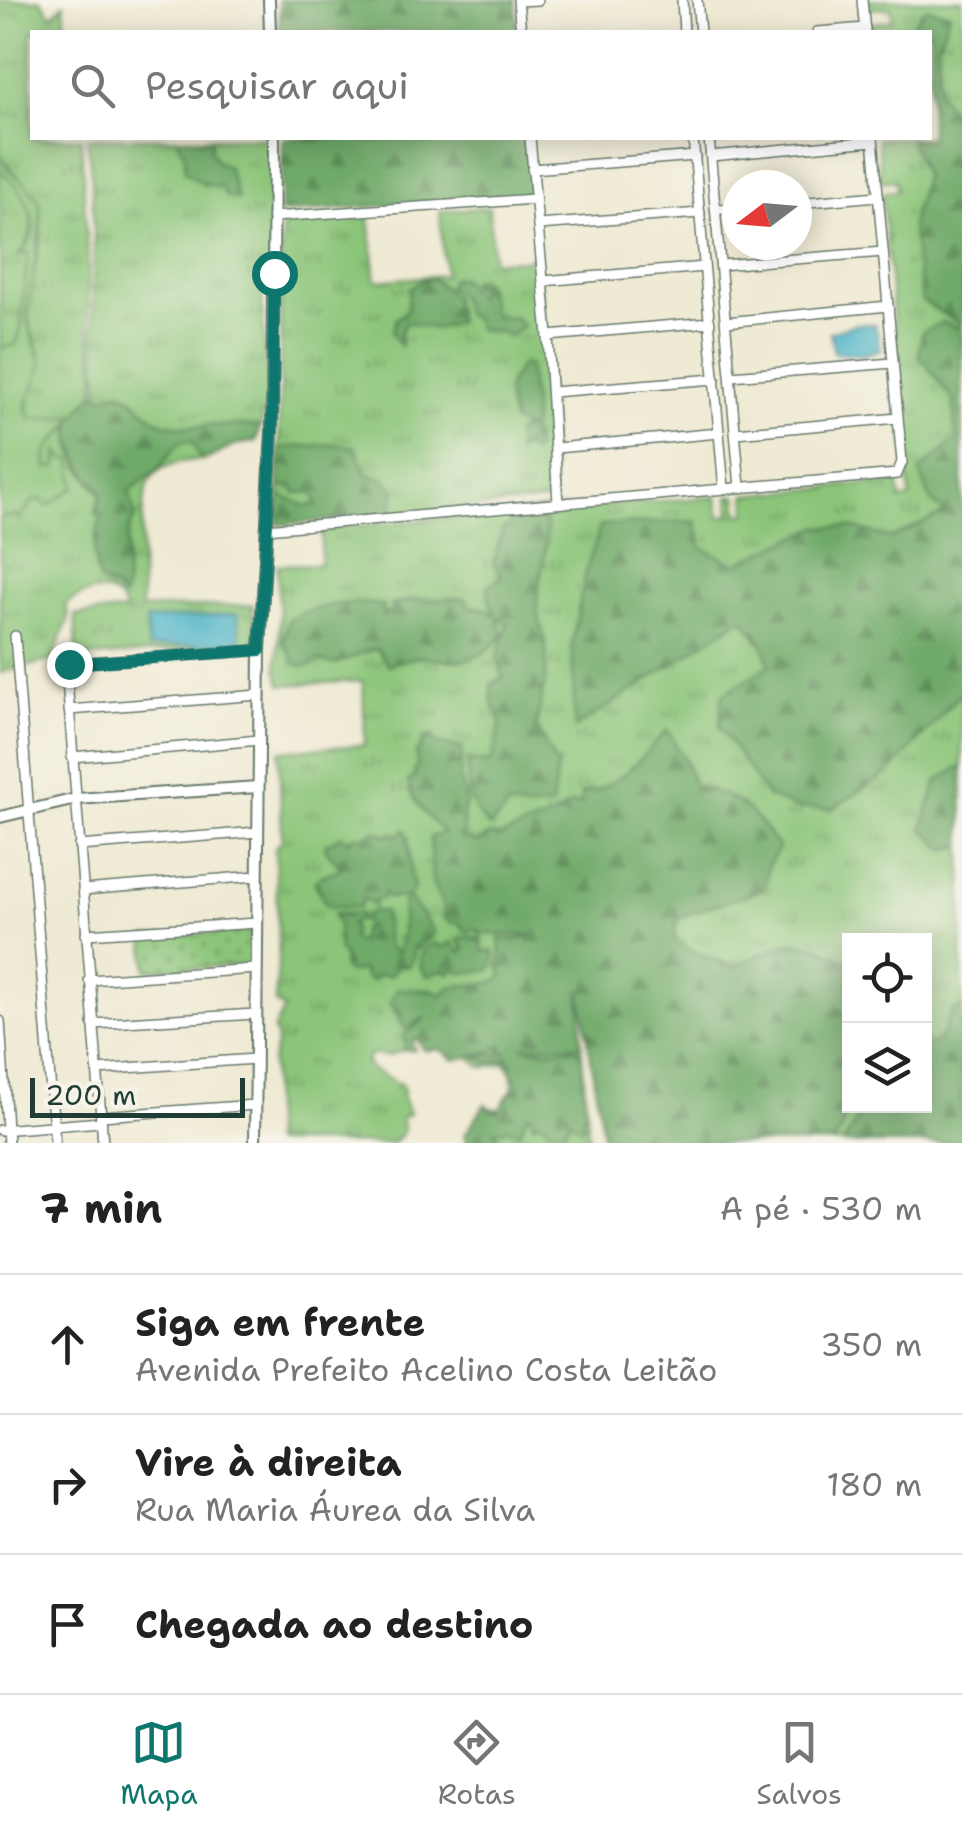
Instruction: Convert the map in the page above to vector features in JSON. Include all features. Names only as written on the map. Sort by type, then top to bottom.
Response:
[{"type":"street","points":[[269,0],[270,30]]},
{"type":"street","points":[[522,30],[519,1],[538,0]]},
{"type":"street","points":[[682,0],[684,30]]},
{"type":"street","points":[[697,0],[700,30]]},
{"type":"street","points":[[862,0],[865,30]]},
{"type":"street","points":[[256,1143],[260,650],[272,416],[274,140]]},
{"type":"street","points":[[530,140],[558,502]]},
{"type":"street","points":[[693,140],[724,489]]},
{"type":"street","points":[[709,140],[740,487]]},
{"type":"street","points":[[711,156],[863,140]]},
{"type":"street","points":[[266,529],[896,474],[902,462],[873,140]]},
{"type":"street","points":[[532,169],[695,156]]},
{"type":"street","points":[[812,201],[878,196]]},
{"type":"street","points":[[273,216],[535,199]]},
{"type":"street","points":[[716,209],[722,209]]},
{"type":"street","points":[[538,225],[700,213]]},
{"type":"street","points":[[702,233],[718,234]]},
{"type":"street","points":[[721,265],[883,252]]},
{"type":"street","points":[[543,281],[704,267]]},
{"type":"street","points":[[726,322],[888,306]]},
{"type":"street","points":[[548,336],[710,322]]},
{"type":"street","points":[[712,350],[728,353]]},
{"type":"street","points":[[731,376],[893,363]]},
{"type":"street","points":[[552,392],[714,378]]},
{"type":"street","points":[[736,433],[898,418]]},
{"type":"street","points":[[556,448],[719,433]]},
{"type":"street","points":[[15,636],[55,1143]]},
{"type":"street","points":[[103,1143],[66,670],[69,664],[260,650]]},
{"type":"street","points":[[69,710],[260,696]]},
{"type":"street","points":[[72,756],[259,740]]},
{"type":"street","points":[[0,817],[76,800],[258,786]]},
{"type":"street","points":[[79,846],[258,832]]},
{"type":"street","points":[[82,890],[257,876]]},
{"type":"street","points":[[86,934],[256,923]]},
{"type":"street","points":[[90,980],[256,969]]},
{"type":"street","points":[[93,1024],[256,1014]]},
{"type":"street","points":[[0,1021],[4,1130],[8,1143]]},
{"type":"street","points":[[96,1070],[256,1059]]},
{"type":"street","points":[[4,1130],[256,1105]]},
{"type":"green space","points":[[0,0],[41,0],[52,16],[64,4],[66,30],[30,30],[30,140],[81,140],[88,325],[96,374],[94,393],[74,417],[30,419],[30,396],[40,359],[28,316],[40,208],[33,193],[0,153]]},
{"type":"green space","points":[[279,0],[515,0],[518,30],[280,30]]},
{"type":"green space","points":[[868,0],[962,0],[962,1143],[834,1143],[848,1113],[932,1113],[932,933],[842,933],[842,958],[819,946],[760,956],[732,967],[695,953],[674,938],[676,920],[723,902],[583,804],[563,810],[589,1143],[468,1143],[465,1135],[485,1104],[493,1109],[504,1107],[513,1088],[512,1069],[504,1063],[482,1068],[470,1056],[454,1060],[440,1049],[427,1051],[417,1039],[411,1041],[415,1050],[388,1056],[373,1054],[366,1060],[369,1068],[402,1085],[404,1091],[409,1114],[401,1118],[404,1131],[393,1143],[272,1143],[272,1061],[277,1041],[274,1029],[284,1009],[275,1003],[279,953],[275,848],[282,840],[279,751],[365,745],[363,681],[281,685],[277,668],[277,565],[320,564],[322,529],[717,497],[720,517],[730,515],[729,496],[737,496],[739,514],[747,514],[746,495],[898,481],[900,500],[910,498],[882,193],[897,190],[895,180],[881,182],[878,140],[932,140],[932,30],[870,30],[869,24],[892,20],[891,8],[869,9]]},
{"type":"green space","points":[[925,8],[950,13],[938,45],[939,94],[962,124],[962,211],[956,222],[962,227],[962,325],[922,301],[911,226],[924,175],[910,140],[932,140],[932,30],[909,30]]},
{"type":"green space","points":[[87,140],[272,140],[272,260],[265,270],[250,275],[262,290],[265,362],[272,391],[260,427],[164,423],[131,397],[97,394]]},
{"type":"green space","points":[[177,140],[212,140],[210,148],[215,160],[228,167],[238,199],[226,197],[221,186],[204,185],[185,171],[185,155]]},
{"type":"green space","points":[[283,140],[526,140],[531,184],[526,196],[280,213]]},
{"type":"green space","points":[[0,153],[7,168],[40,203],[27,320],[42,365],[26,406],[30,419],[74,417],[47,452],[46,459],[47,468],[57,467],[59,451],[62,458],[72,460],[75,487],[47,506],[41,499],[33,501],[19,520],[17,515],[0,518],[0,347],[16,345],[21,328],[28,252],[17,256],[27,246],[33,223],[26,199],[0,170]]},
{"type":"green space","points":[[0,170],[20,188],[32,219],[22,254],[28,251],[21,329],[16,345],[0,347]]},
{"type":"green space","points":[[489,207],[493,261],[525,260],[537,254],[553,494],[545,501],[278,525],[282,220],[369,217],[376,281],[445,275],[440,211]]},
{"type":"green space","points":[[432,278],[453,296],[458,322],[436,329],[406,322],[400,333],[401,347],[392,333],[396,319],[407,310],[410,288]]},
{"type":"green space","points":[[452,278],[461,278],[476,297],[480,292],[470,282],[479,278],[486,284],[494,316],[516,318],[523,326],[509,337],[477,329],[475,319],[465,315],[459,295],[448,287]]},
{"type":"green space","points":[[943,322],[962,329],[962,692],[890,772],[832,809],[796,808],[767,796],[720,727],[722,695],[770,665],[763,644],[742,618],[575,728],[572,643],[586,570],[601,525],[696,521],[701,547],[736,564],[818,527],[850,527],[891,538],[945,513],[932,502],[919,471],[956,440],[953,400],[919,355],[922,332]]},
{"type":"green space","points":[[522,364],[529,365],[533,408],[530,431],[535,438],[535,451],[530,452],[525,445],[517,452],[517,432],[526,429],[512,421],[507,396],[508,386]]},
{"type":"green space","points":[[118,391],[164,423],[260,427],[256,441],[236,445],[205,460],[201,460],[192,441],[179,443],[158,469],[129,491],[135,517],[127,539],[123,598],[114,588],[100,582],[97,574],[95,549],[102,515],[96,514],[101,493],[79,459],[71,431],[74,417],[94,393],[104,397]]},
{"type":"green space","points":[[71,425],[74,453],[101,493],[96,513],[103,515],[95,548],[98,574],[101,582],[114,588],[135,517],[129,491],[158,469],[179,443],[192,441],[201,460],[166,466],[150,480],[146,490],[141,609],[253,605],[256,645],[77,658],[75,615],[126,611],[115,596],[99,591],[66,604],[69,618],[52,660],[0,673],[0,518],[17,515],[19,519],[33,501],[41,499],[62,459],[60,453],[57,467],[47,468],[46,451]]},
{"type":"green space","points":[[333,444],[355,447],[367,474],[386,479],[395,492],[391,514],[278,525],[278,494],[306,506],[317,505],[314,492],[295,493],[293,486],[278,487],[279,448]]},
{"type":"green space","points":[[543,512],[546,546],[537,604],[547,663],[536,726],[557,766],[552,806],[509,806],[490,827],[471,797],[467,760],[491,763],[501,723],[491,684],[503,677],[497,657],[508,623],[498,618],[503,635],[478,656],[461,660],[419,657],[388,665],[377,649],[333,664],[319,660],[306,667],[294,664],[283,643],[288,620],[334,605],[383,606],[383,616],[393,610],[391,605],[410,600],[466,598],[469,606],[495,615],[488,586],[501,577],[494,562],[502,530],[522,516]]},
{"type":"green space","points":[[667,730],[685,760],[693,785],[744,806],[779,848],[768,866],[764,888],[677,920],[674,938],[695,953],[732,967],[779,947],[801,943],[842,958],[842,1113],[848,1113],[834,1143],[604,1143],[580,989],[582,1045],[522,1047],[547,1051],[576,1048],[581,1053],[585,1125],[581,1127],[570,1120],[563,1134],[555,1134],[542,1121],[533,1124],[528,1114],[519,1133],[507,1128],[495,1131],[502,1143],[468,1143],[465,1135],[485,1104],[498,1112],[513,1088],[519,1094],[520,1088],[504,1059],[487,1063],[477,1057],[507,1052],[500,1052],[502,1045],[490,1052],[454,1060],[440,1049],[424,1050],[417,1039],[411,1041],[415,1050],[403,1050],[404,1036],[425,1018],[405,1029],[390,1003],[397,990],[431,989],[442,995],[450,987],[495,982],[503,975],[498,965],[499,938],[516,940],[532,935],[479,934],[476,929],[467,932],[458,922],[443,918],[445,911],[432,882],[430,837],[444,833],[422,810],[408,781],[415,777],[416,752],[423,739],[432,735],[436,743],[462,748],[460,782],[467,801],[464,833],[459,836],[477,842],[553,816],[571,804],[582,804],[581,794],[607,785],[639,761]]},
{"type":"green space","points":[[962,766],[962,845],[945,850],[922,828],[938,780]]},
{"type":"green space","points":[[375,830],[396,836],[405,830],[414,887],[409,898],[435,933],[418,950],[416,945],[413,947],[414,957],[408,967],[400,965],[389,976],[380,974],[371,981],[362,970],[348,973],[343,967],[338,924],[333,914],[361,914],[359,920],[350,924],[354,931],[351,938],[359,942],[362,929],[368,927],[362,920],[373,911],[384,912],[387,944],[395,953],[402,935],[404,900],[408,897],[388,898],[384,893],[373,906],[366,899],[359,908],[334,907],[325,902],[315,882],[341,868],[326,850],[326,844],[342,836],[349,841]]},
{"type":"green space","points":[[250,931],[252,965],[147,970],[145,937]]},
{"type":"green space","points":[[461,938],[482,939],[483,951],[494,951],[490,970],[462,973],[455,969],[449,974],[444,970],[427,976],[423,971],[421,957],[429,946],[434,943],[443,947],[451,942],[461,953]]},
{"type":"green space","points":[[962,1007],[962,1143],[843,1143],[862,1113],[932,1113],[932,1044],[939,1042],[952,1011]]},
{"type":"water","points":[[856,324],[875,324],[881,350],[862,355],[834,353],[830,332]]},
{"type":"water","points":[[238,614],[240,642],[148,648],[146,620]]},
{"type":"route","points":[[69,664],[260,650],[272,432],[274,273]]}]
